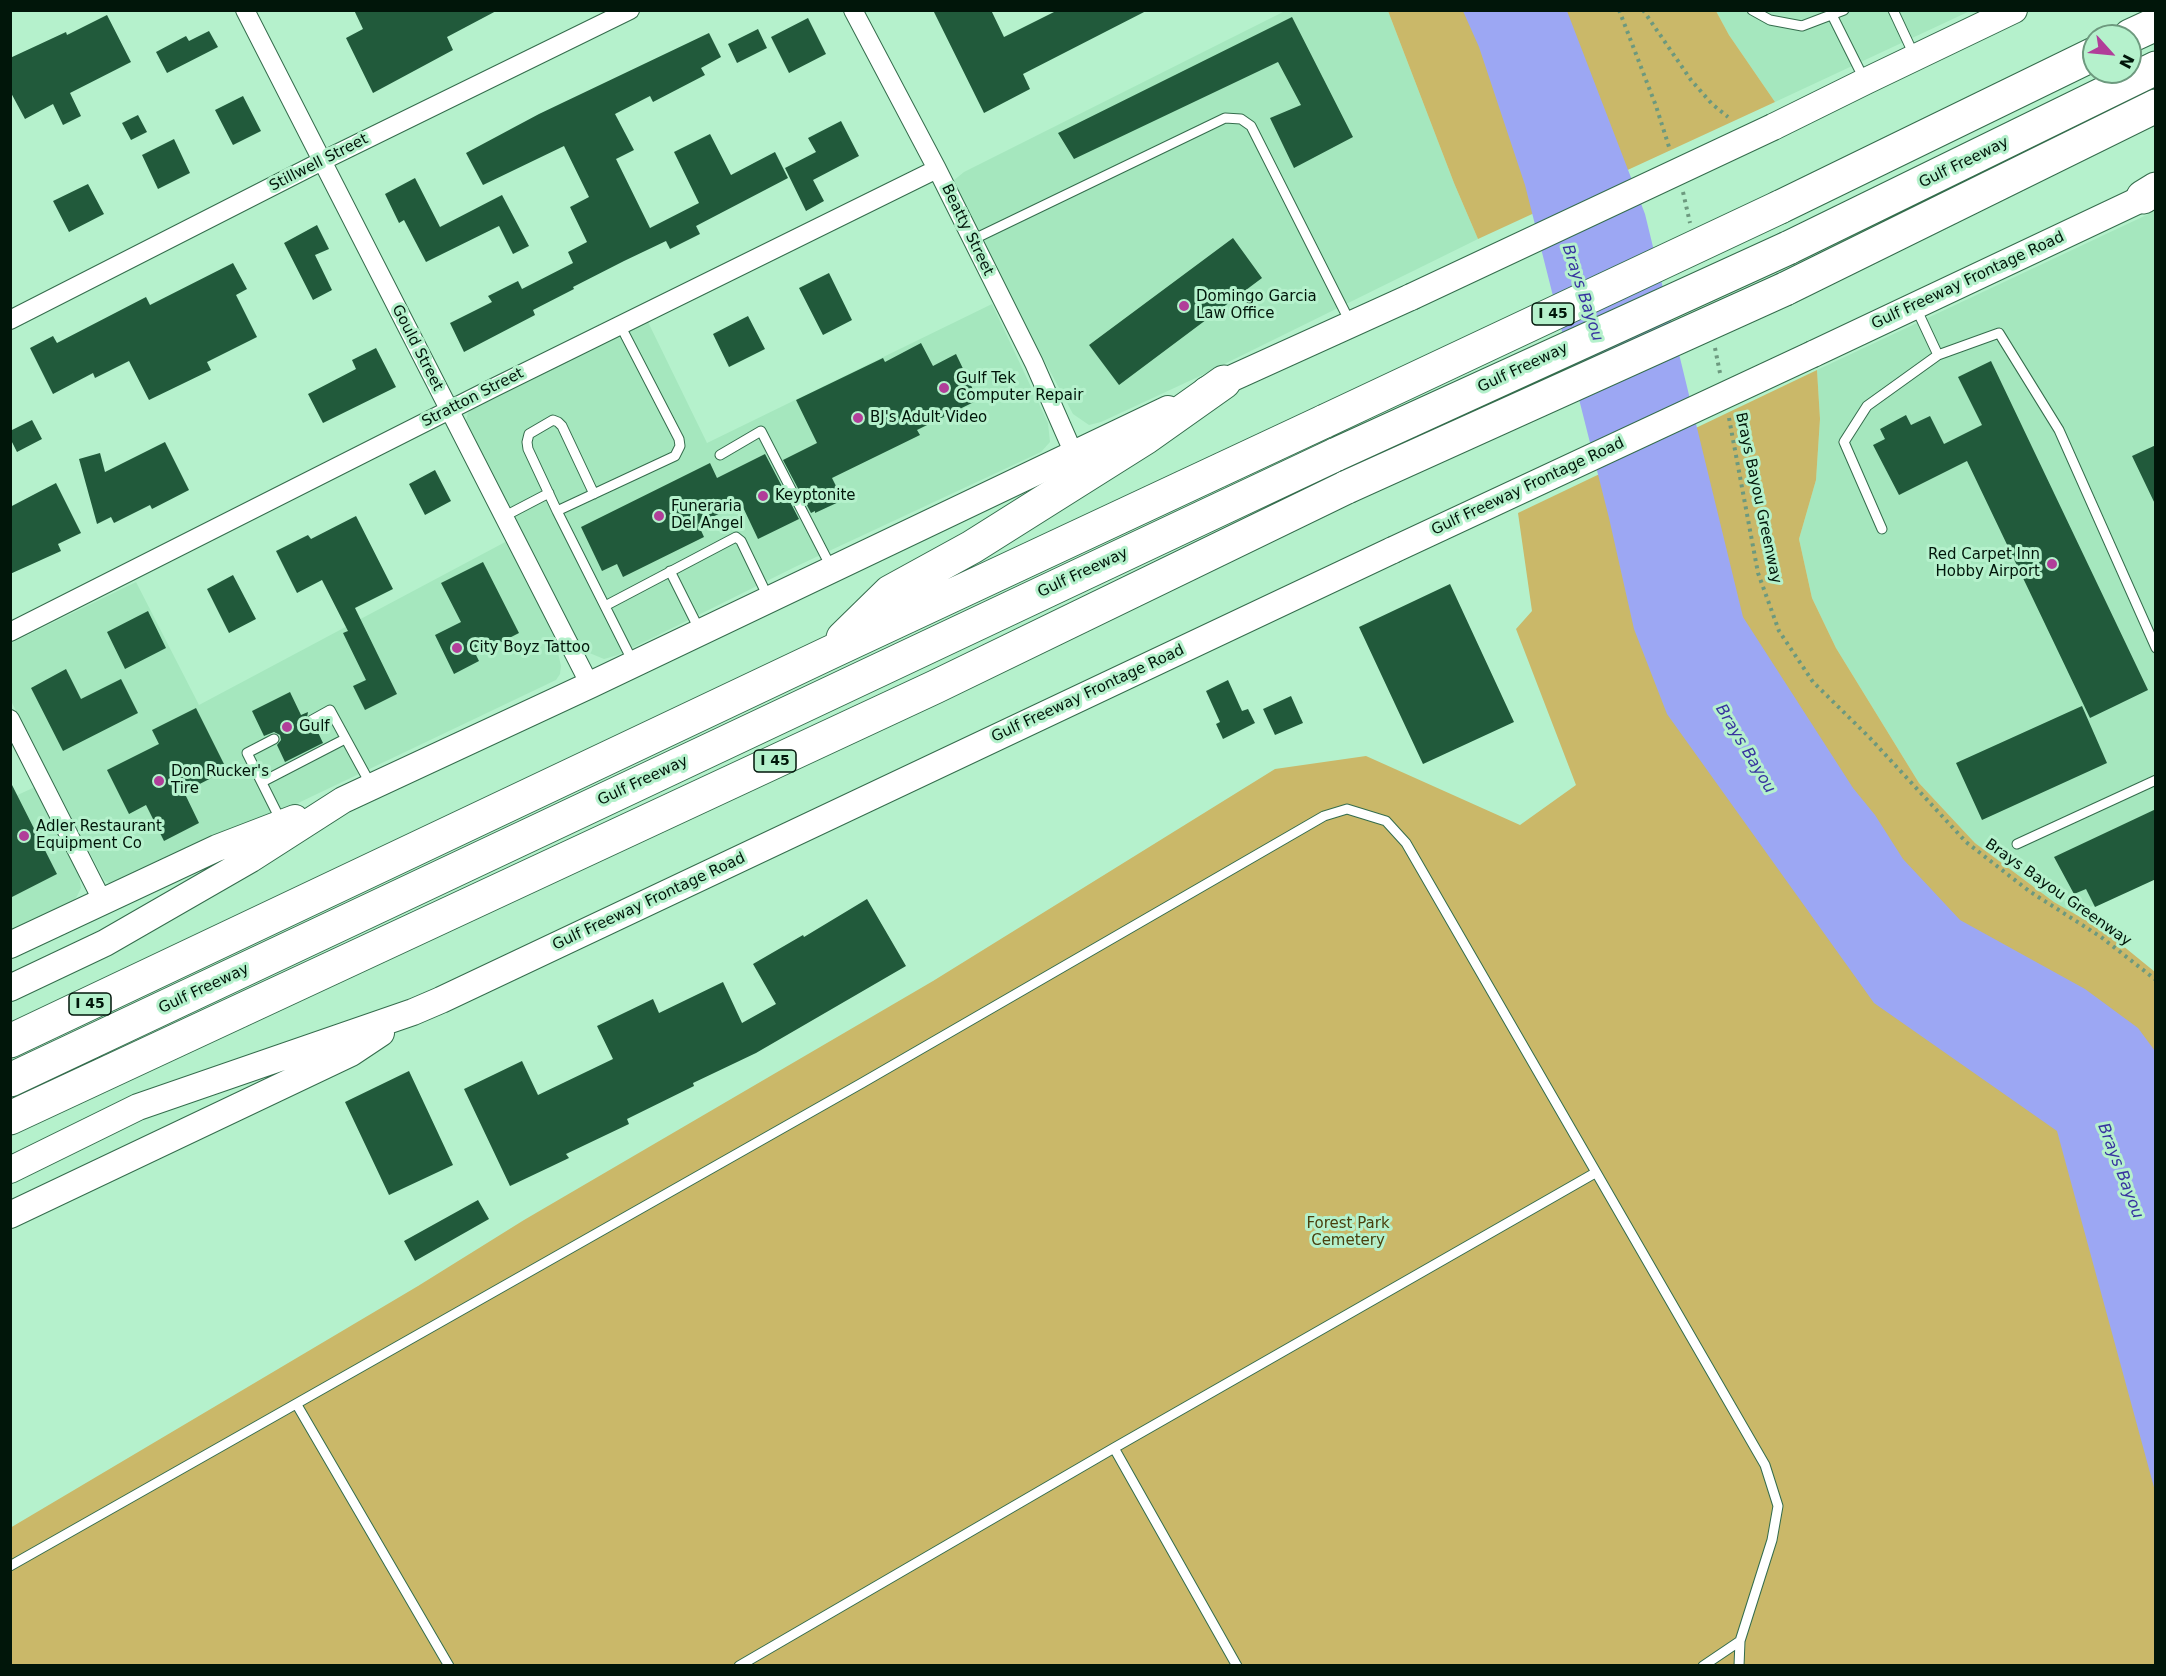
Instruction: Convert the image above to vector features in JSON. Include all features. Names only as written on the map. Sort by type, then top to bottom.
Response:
[{"type":"highway","points":[[2142,30],[2156,24]]},
{"type":"highway","name":"I 45","points":[[10,1041],[829,653],[1780,207],[2082,60]]},
{"type":"highway","name":"Gulf Freeway","points":[[10,1080],[1337,454],[1788,248],[2156,68]]},
{"type":"highway","name":"I 45","points":[[16,1117],[935,687],[1347,487],[1785,289],[2156,106]]},
{"type":"highway","points":[[829,653],[890,592],[1003,528],[1145,438],[1224,382]]},
{"type":"main road","points":[[10,945],[218,848],[373,787],[1224,382],[1773,127],[2014,10]]},
{"type":"main road","name":"Gulf Freeway Frontage Road","points":[[10,1170],[138,1107],[413,1012],[2151,193]]},
{"type":"main road","points":[[10,988],[105,943],[251,859],[343,800]]},
{"type":"main road","points":[[10,1215],[351,1053],[413,1012]]},
{"type":"street","name":"Gould Street","points":[[245,10],[590,685]]},
{"type":"street","name":"Stillwell Street","points":[[10,320],[322,161],[630,10]]},
{"type":"street","name":"Beatty Street","points":[[853,10],[937,169],[1034,363],[1074,454]]},
{"type":"street","name":"Stratton Street","points":[[10,633],[620,325],[937,169]]},
{"type":"street","points":[[10,719],[104,902]]},
{"type":"lane","points":[[1752,10],[1770,20],[1802,26],[1831,13],[1844,10]]},
{"type":"lane","points":[[1893,10],[1915,57]]},
{"type":"lane","points":[[1831,13],[1866,81]]},
{"type":"lane","points":[[972,240],[1225,117],[1240,119],[1251,126],[1351,324]]},
{"type":"lane","points":[[1915,306],[1938,355]]},
{"type":"lane","points":[[557,512],[675,456],[680,446],[679,439],[620,325]]},
{"type":"lane","points":[[1882,530],[1844,442],[1867,406],[1938,355],[1999,333],[2059,430],[2156,648]]},
{"type":"lane","points":[[594,494],[562,426],[553,420],[529,434],[527,442],[557,512],[634,664]]},
{"type":"lane","points":[[720,455],[761,431],[832,570]]},
{"type":"lane","points":[[505,516],[549,493]]},
{"type":"lane","points":[[605,606],[736,537],[741,541],[770,599]]},
{"type":"lane","points":[[670,571],[700,632]]},
{"type":"lane","points":[[312,720],[330,710],[373,787]]},
{"type":"lane","points":[[274,739],[247,753],[282,823]]},
{"type":"lane","points":[[262,782],[345,739]]},
{"type":"lane","points":[[2017,844],[2156,780]]},
{"type":"lane","points":[[10,1566],[862,1083],[1324,816],[1347,809],[1386,821],[1406,843],[1765,1465],[1778,1506],[1772,1540],[1740,1641],[1739,1665]]},
{"type":"lane","points":[[739,1665],[1595,1173]]},
{"type":"lane","points":[[297,1405],[449,1665]]},
{"type":"lane","points":[[1114,1448],[1237,1665]]},
{"type":"lane","points":[[1703,1665],[1740,1641]]},
{"type":"path","points":[[1619,10],[1656,106],[1673,159]]},
{"type":"path","points":[[1643,10],[1691,80],[1712,104],[1728,117]]},
{"type":"path","points":[[1682,190],[1690,224]]},
{"type":"path","points":[[1714,340],[1721,375]]},
{"type":"path","name":"Brays Bayou Greenway","points":[[1728,410],[1758,573],[1779,631],[1813,682],[1870,738],[1966,842],[2029,891],[2101,937],[2156,980]]},
{"type":"shaded area","points":[[1285,11],[1388,11],[1478,239],[1200,376],[1101,422],[1089,425],[1073,414],[953,181],[964,172]]},
{"type":"shaded area","points":[[1716,11],[1970,11],[1775,102],[1729,35]]},
{"type":"shaded area","points":[[2155,211],[2155,879],[2074,914],[2054,902],[1975,843],[1919,783],[1836,648],[1812,598],[1799,539],[1816,480],[1820,419],[1817,370]]},
{"type":"shaded area","points":[[992,304],[1048,423],[1050,442],[1041,452],[797,566],[618,655],[604,659],[587,652],[579,644],[465,425],[468,413],[472,409],[648,322],[707,443]]},
{"type":"shaded area","points":[[509,540],[553,631],[561,666],[556,680],[252,825],[112,885],[104,880],[11,701],[11,643],[136,582],[199,705]]},
{"type":"shaded area","points":[[35,787],[79,875],[81,888],[76,898],[66,906],[11,933],[11,798]]},
{"type":"green space","points":[[1388,11],[1716,11],[1729,35],[1775,102],[1478,239]]},
{"type":"green space","name":"Forest Park Cemetery","points":[[1817,370],[1820,419],[1816,480],[1799,539],[1812,598],[1836,648],[1919,783],[1975,843],[2054,902],[2106,932],[2155,972],[2155,1665],[11,1665],[10,1528],[418,1286],[524,1220],[933,981],[1275,769],[1366,756],[1520,825],[1576,785],[1516,629],[1532,611],[1518,513]]},
{"type":"water","name":"Brays Bayou","points":[[1463,11],[1567,11],[1645,214],[1743,617],[1853,788],[1875,815],[1903,859],[1960,920],[2085,989],[2138,1028],[2155,1051],[2155,1491],[2057,1131],[1874,1003],[1667,714],[1634,629],[1609,518],[1525,185],[1479,47]]},
{"type":"building","points":[[354,10],[498,10],[447,37],[453,50],[373,93],[346,38],[363,29]]},
{"type":"building","points":[[933,10],[991,10],[1004,37],[1058,10],[1148,10],[1023,74],[1030,89],[984,113]]},
{"type":"building","points":[[107,15],[131,62],[70,93],[81,116],[63,125],[53,104],[25,119],[10,91],[10,58],[66,32],[67,35]]},
{"type":"building","points":[[1292,17],[1353,137],[1294,168],[1270,118],[1301,105],[1278,62],[1074,159],[1058,133]]},
{"type":"building","points":[[808,18],[826,54],[789,73],[771,37]]},
{"type":"building","points":[[758,29],[767,48],[737,63],[728,44]]},
{"type":"building","points":[[209,31],[218,47],[167,73],[156,52],[186,36],[189,41]]},
{"type":"building","points":[[709,33],[721,57],[701,68],[705,75],[653,102],[650,96],[615,114],[634,150],[616,159],[650,228],[699,203],[674,152],[710,134],[731,175],[775,152],[788,178],[696,226],[700,234],[670,249],[666,241],[624,261],[533,310],[535,315],[464,352],[450,323],[492,302],[488,296],[518,281],[522,289],[573,263],[568,252],[587,242],[570,207],[589,197],[564,146],[483,185],[466,153],[539,114]]},
{"type":"building","points":[[243,96],[261,131],[233,145],[215,110]]},
{"type":"building","points":[[138,115],[147,132],[131,140],[122,123]]},
{"type":"building","points":[[841,121],[859,156],[813,180],[824,201],[806,211],[785,168],[816,152],[808,138]]},
{"type":"building","points":[[174,139],[190,173],[158,189],[142,155]]},
{"type":"building","points":[[415,178],[440,227],[502,195],[529,246],[513,254],[499,226],[426,262],[404,220],[399,223],[385,194]]},
{"type":"building","points":[[88,184],[104,214],[69,232],[53,201]]},
{"type":"building","points":[[317,225],[329,249],[315,255],[332,290],[313,300],[284,243]]},
{"type":"building","points":[[1233,238],[1262,278],[1119,385],[1089,345]]},
{"type":"building","points":[[233,263],[247,289],[236,295],[257,337],[207,362],[211,370],[149,400],[129,361],[95,378],[93,373],[53,394],[30,348],[53,336],[57,343],[146,297],[150,305]]},
{"type":"building","points":[[829,273],[852,320],[823,335],[799,288]]},
{"type":"building","points":[[748,316],[765,349],[729,367],[713,334]]},
{"type":"building","points":[[921,343],[933,366],[956,354],[978,400],[917,430],[920,435],[832,478],[843,500],[811,513],[783,460],[817,443],[796,400],[883,358],[885,362]]},
{"type":"building","points":[[376,348],[396,387],[323,423],[308,394],[356,369],[352,360]]},
{"type":"building","name":"Red Carpet Inn Hobby Airport","points":[[1991,361],[2148,690],[2090,718],[1967,461],[1899,495],[1873,445],[1885,439],[1880,429],[1906,415],[1911,425],[1930,416],[1944,444],[1982,425],[1958,377]]},
{"type":"building","points":[[32,420],[42,439],[17,452],[10,438],[10,431]]},
{"type":"building","points":[[165,442],[189,490],[152,509],[150,505],[114,523],[111,517],[97,524],[79,459],[100,453],[105,472]]},
{"type":"building","points":[[2156,445],[2156,506],[2132,456]]},
{"type":"building","name":"Funeraria Del Angel","points":[[765,454],[799,519],[758,539],[741,503],[698,524],[704,537],[623,577],[617,564],[602,571],[581,527],[710,463],[717,478]]},
{"type":"building","points":[[435,470],[451,501],[425,515],[409,484]]},
{"type":"building","points":[[56,483],[81,533],[58,544],[61,551],[10,574],[10,507]]},
{"type":"building","points":[[356,516],[393,589],[355,608],[397,694],[365,710],[353,686],[366,680],[343,633],[348,631],[322,580],[297,593],[276,551],[308,535],[311,539]]},
{"type":"building","points":[[483,562],[519,633],[476,655],[479,661],[454,674],[435,635],[461,622],[441,583]]},
{"type":"building","points":[[233,575],[256,619],[229,633],[207,589]]},
{"type":"building","points":[[1450,584],[1514,722],[1423,764],[1359,627]]},
{"type":"building","points":[[148,611],[166,648],[125,669],[107,632]]},
{"type":"building","points":[[66,669],[81,699],[121,679],[138,713],[63,751],[31,688]]},
{"type":"building","points":[[1228,680],[1242,711],[1248,709],[1255,723],[1223,739],[1216,724],[1220,722],[1206,691]]},
{"type":"building","name":"Gulf","points":[[290,692],[301,715],[308,712],[306,723],[309,726],[315,726],[323,743],[285,762],[277,745],[281,740],[280,735],[274,732],[264,736],[252,711]]},
{"type":"building","points":[[1291,696],[1303,723],[1275,735],[1263,709]]},
{"type":"building","points":[[2082,706],[2107,763],[1982,820],[1956,763]]},
{"type":"building","name":"Don Rucker's Tire","points":[[196,708],[227,770],[184,792],[199,823],[164,841],[146,805],[129,814],[107,770],[159,744],[152,730]]},
{"type":"building","name":"Adler Restaurant Equipment Co","points":[[10,781],[57,874],[10,898]]},
{"type":"building","points":[[2156,809],[2156,879],[2095,907],[2086,889],[2074,894],[2054,857]]},
{"type":"building","points":[[867,899],[906,966],[756,1053],[693,1083],[694,1086],[627,1119],[629,1124],[566,1154],[569,1158],[510,1186],[464,1089],[522,1061],[538,1095],[613,1059],[597,1026],[653,999],[659,1013],[723,982],[742,1023],[776,1004],[753,964],[803,935],[804,937]]},
{"type":"building","points":[[409,1071],[453,1165],[389,1195],[345,1102]]},
{"type":"building","points":[[478,1200],[489,1219],[415,1261],[404,1241]]},
{"type":"place","name":"Domingo Garcia Law Office","points":[[1184,306]]},
{"type":"place","name":"Gulf Tek Computer Repair","points":[[944,388]]},
{"type":"place","name":"BJ's Adult Video","points":[[858,418]]},
{"type":"place","name":"Keyptonite","points":[[763,496]]},
{"type":"place","name":"Funeraria Del Angel","points":[[659,516]]},
{"type":"place","name":"Red Carpet Inn Hobby Airport","points":[[2052,564]]},
{"type":"place","name":"City Boyz Tattoo","points":[[457,648]]},
{"type":"place","name":"Gulf","points":[[287,727]]},
{"type":"place","name":"Don Rucker's Tire","points":[[159,781]]},
{"type":"place","name":"Adler Restaurant Equipment Co","points":[[24,836]]}]
